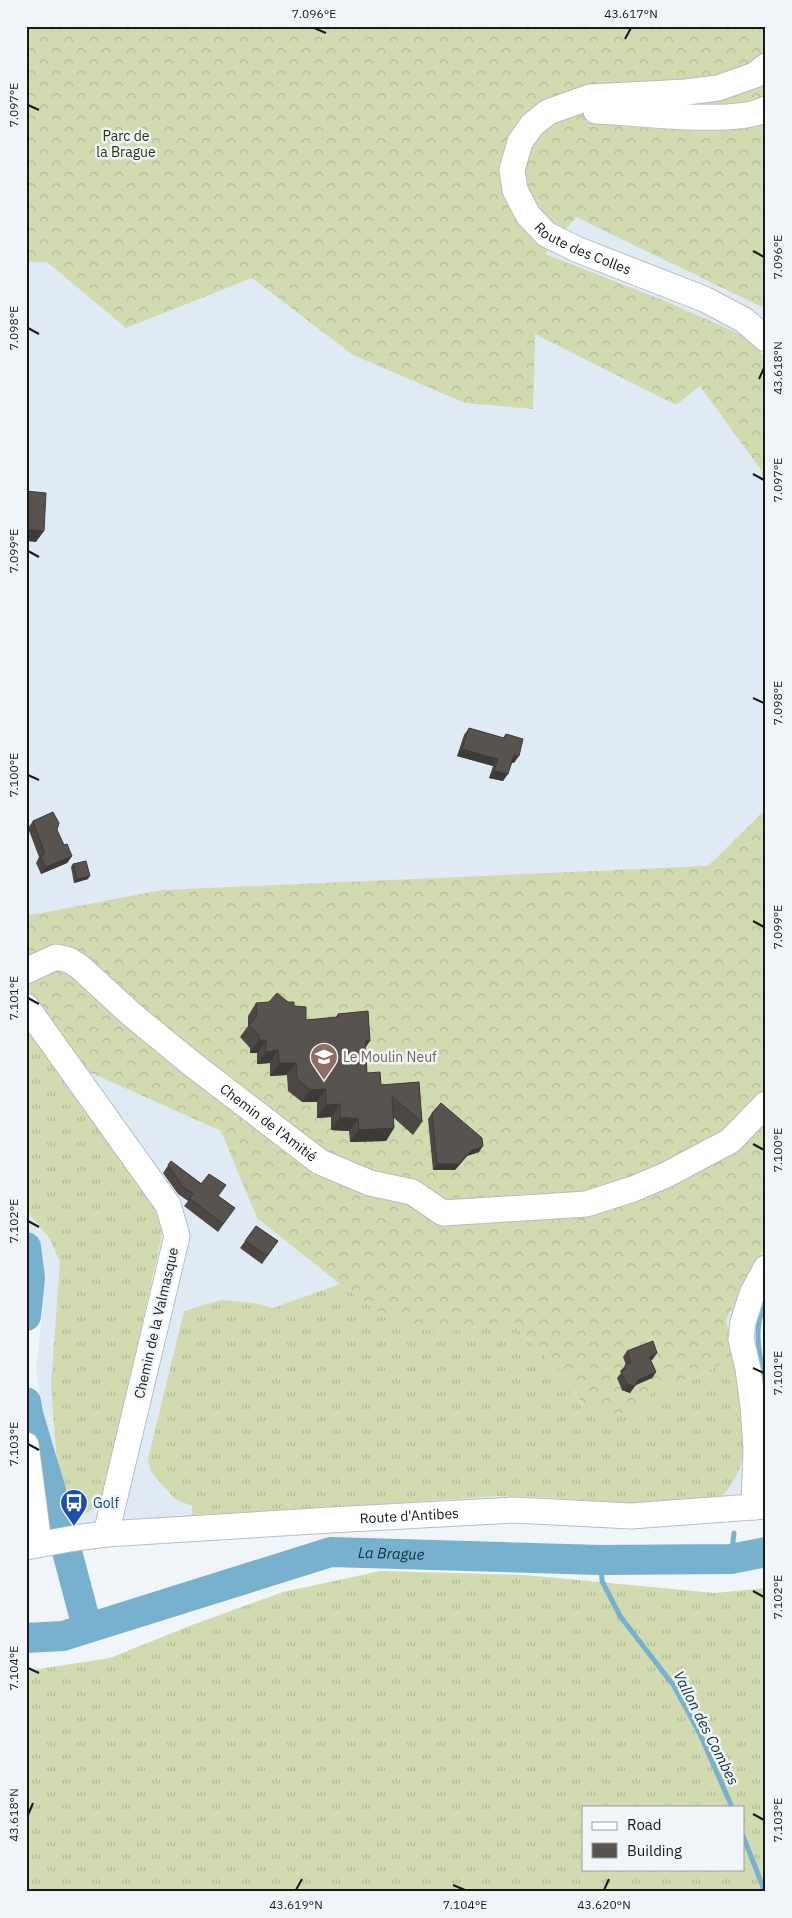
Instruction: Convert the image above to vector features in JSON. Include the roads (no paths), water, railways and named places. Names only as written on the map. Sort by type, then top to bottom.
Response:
[{"type":"street","name":"Route des Colles","points":[[766,66],[755,75],[718,88],[686,92],[590,97],[548,112],[532,125],[520,142],[512,170],[515,190],[528,215],[546,234],[576,249],[704,300],[744,320],[766,339]]},
{"type":"street","points":[[567,105],[588,111],[704,116],[734,116],[759,113],[766,109]]},
{"type":"street","name":"Chemin de l'Amitié","points":[[26,971],[56,957],[69,960],[80,967],[130,1013],[192,1064],[320,1162],[370,1183],[412,1192],[443,1213],[586,1204],[632,1189],[666,1175],[730,1141],[766,1104]]},
{"type":"street","name":"Chemin de la Valmasque","points":[[26,1006],[168,1205],[177,1236],[106,1534]]},
{"type":"street","points":[[760,1506],[754,1406],[741,1339],[743,1322],[752,1294],[766,1268]]},
{"type":"street","points":[[26,1445],[48,1543]]},
{"type":"street","name":"Route d'Antibes","points":[[48,1543],[106,1534],[514,1510],[631,1516],[760,1506]]},
{"type":"waterway","points":[[26,1247],[30,1278],[26,1316]]},
{"type":"waterway","points":[[765,1404],[765,1387],[758,1330],[759,1321],[766,1304]]},
{"type":"waterway","points":[[26,1402],[87,1627]]},
{"type":"waterway","points":[[731,1559],[734,1533]]},
{"type":"waterway","name":"La Brague","points":[[26,1638],[63,1636],[331,1552],[601,1560],[731,1559],[766,1552]]},
{"type":"waterway","name":"Vallon des Combes","points":[[601,1560],[602,1581],[620,1616],[674,1686],[700,1734],[732,1806]]},
{"type":"waterway","name":"Vallon des Combes","points":[[744,1839],[765,1892]]},
{"type":"place","name":"Le Moulin Neuf","points":[[324,1081]]},
{"type":"place","name":"Golf","points":[[74,1527]]},
{"type":"park label","name":"Parc de la Brague","points":[[126,144]]}]
